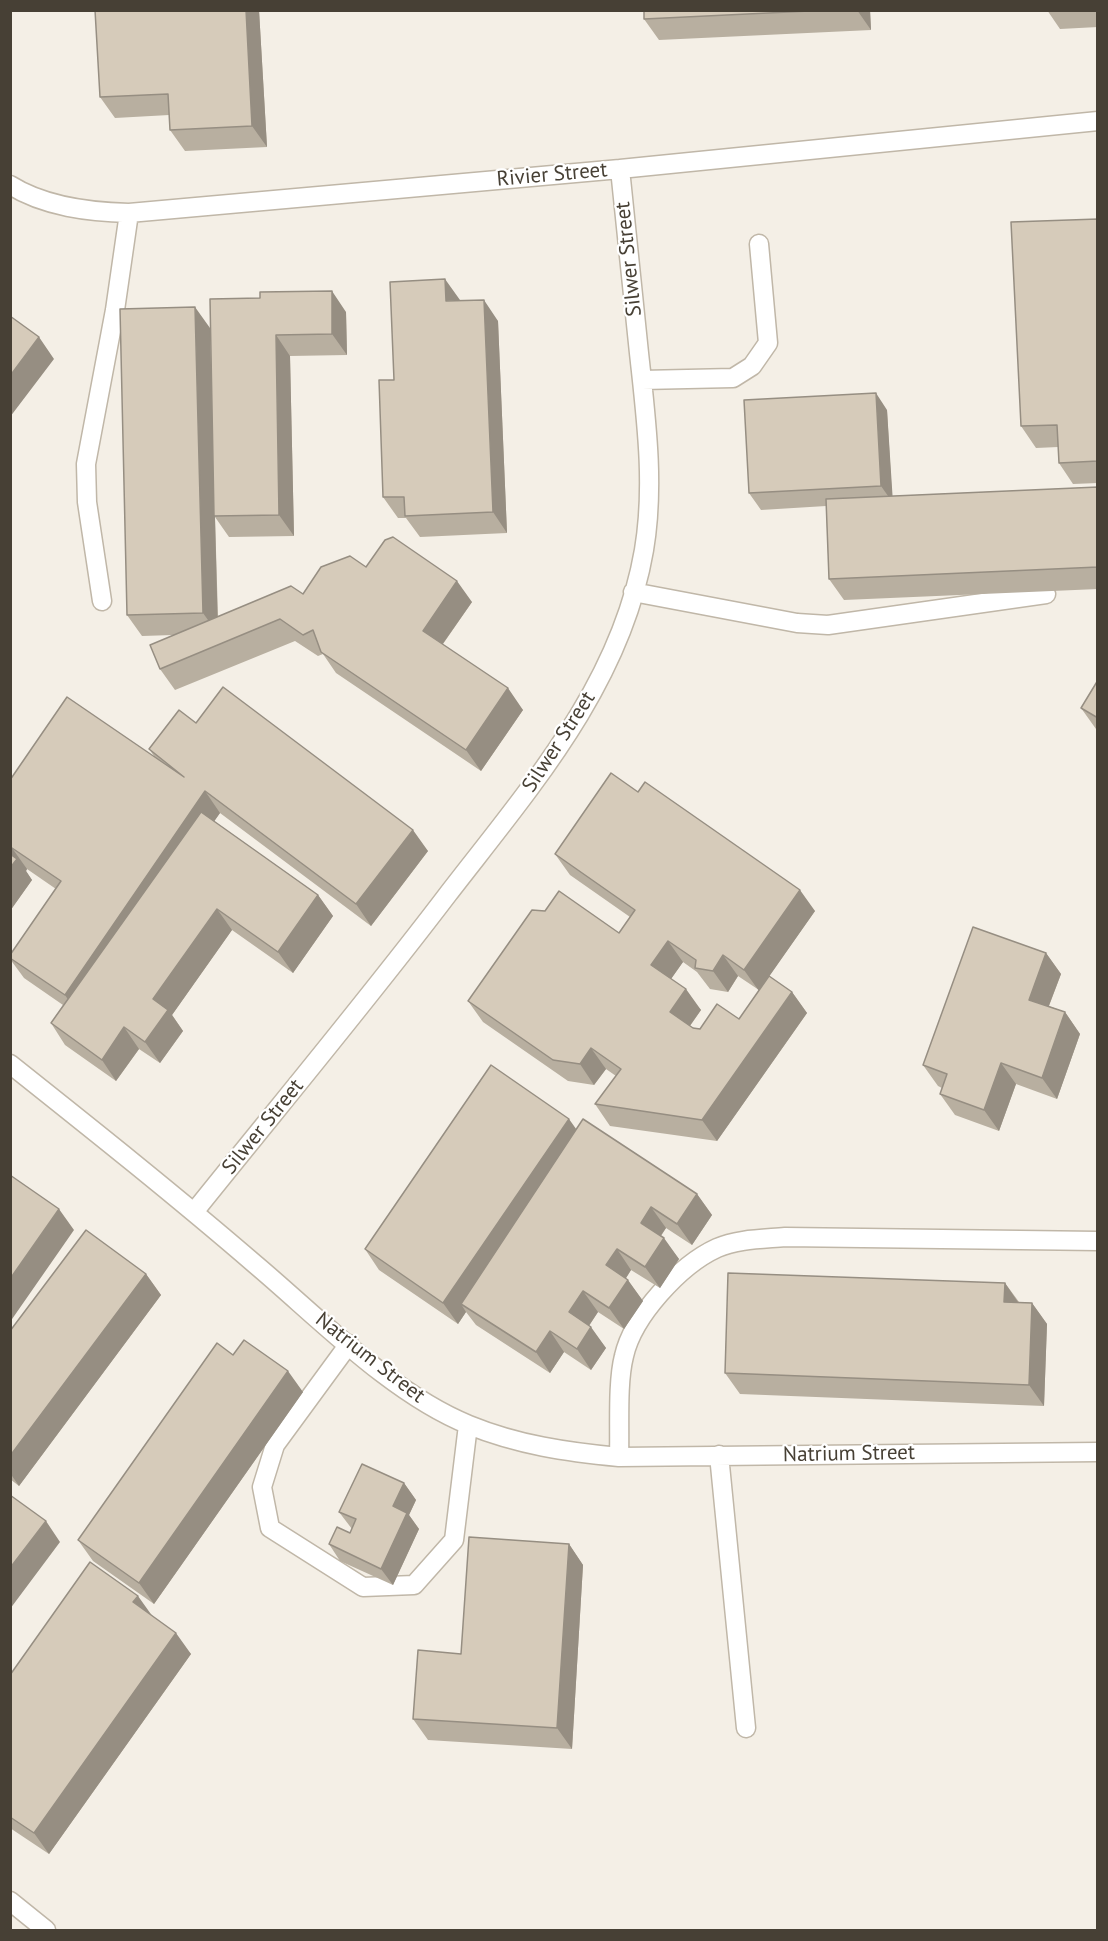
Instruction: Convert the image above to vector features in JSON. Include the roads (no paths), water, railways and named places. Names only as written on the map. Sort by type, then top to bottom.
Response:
[{"type":"lane","name":"Rivier Street","points":[[10,185],[52,202],[91,212],[129,213],[620,169],[1098,122]]},
{"type":"lane","name":"Silwer Street","points":[[194,1212],[390,970],[554,756],[587,704],[629,610],[644,550],[648,499],[647,427],[620,169]]},
{"type":"lane","points":[[102,602],[87,502],[86,464],[116,310],[129,213]]},
{"type":"lane","points":[[642,380],[733,378],[752,366],[768,343],[759,244]]},
{"type":"lane","points":[[633,592],[796,623],[828,625],[1046,594]]},
{"type":"lane","name":"Natrium Street","points":[[10,1064],[194,1212],[410,1394],[468,1425],[514,1441],[557,1451],[619,1457],[1098,1452]]},
{"type":"lane","points":[[619,1457],[621,1378],[629,1339],[659,1294],[690,1265],[718,1247],[743,1241],[785,1237],[1098,1241]]},
{"type":"lane","points":[[349,1344],[275,1445],[262,1487],[270,1528],[363,1587],[414,1585],[454,1540],[468,1425]]},
{"type":"lane","points":[[719,1455],[746,1728]]},
{"type":"lane","points":[[10,1901],[46,1930]]}]
